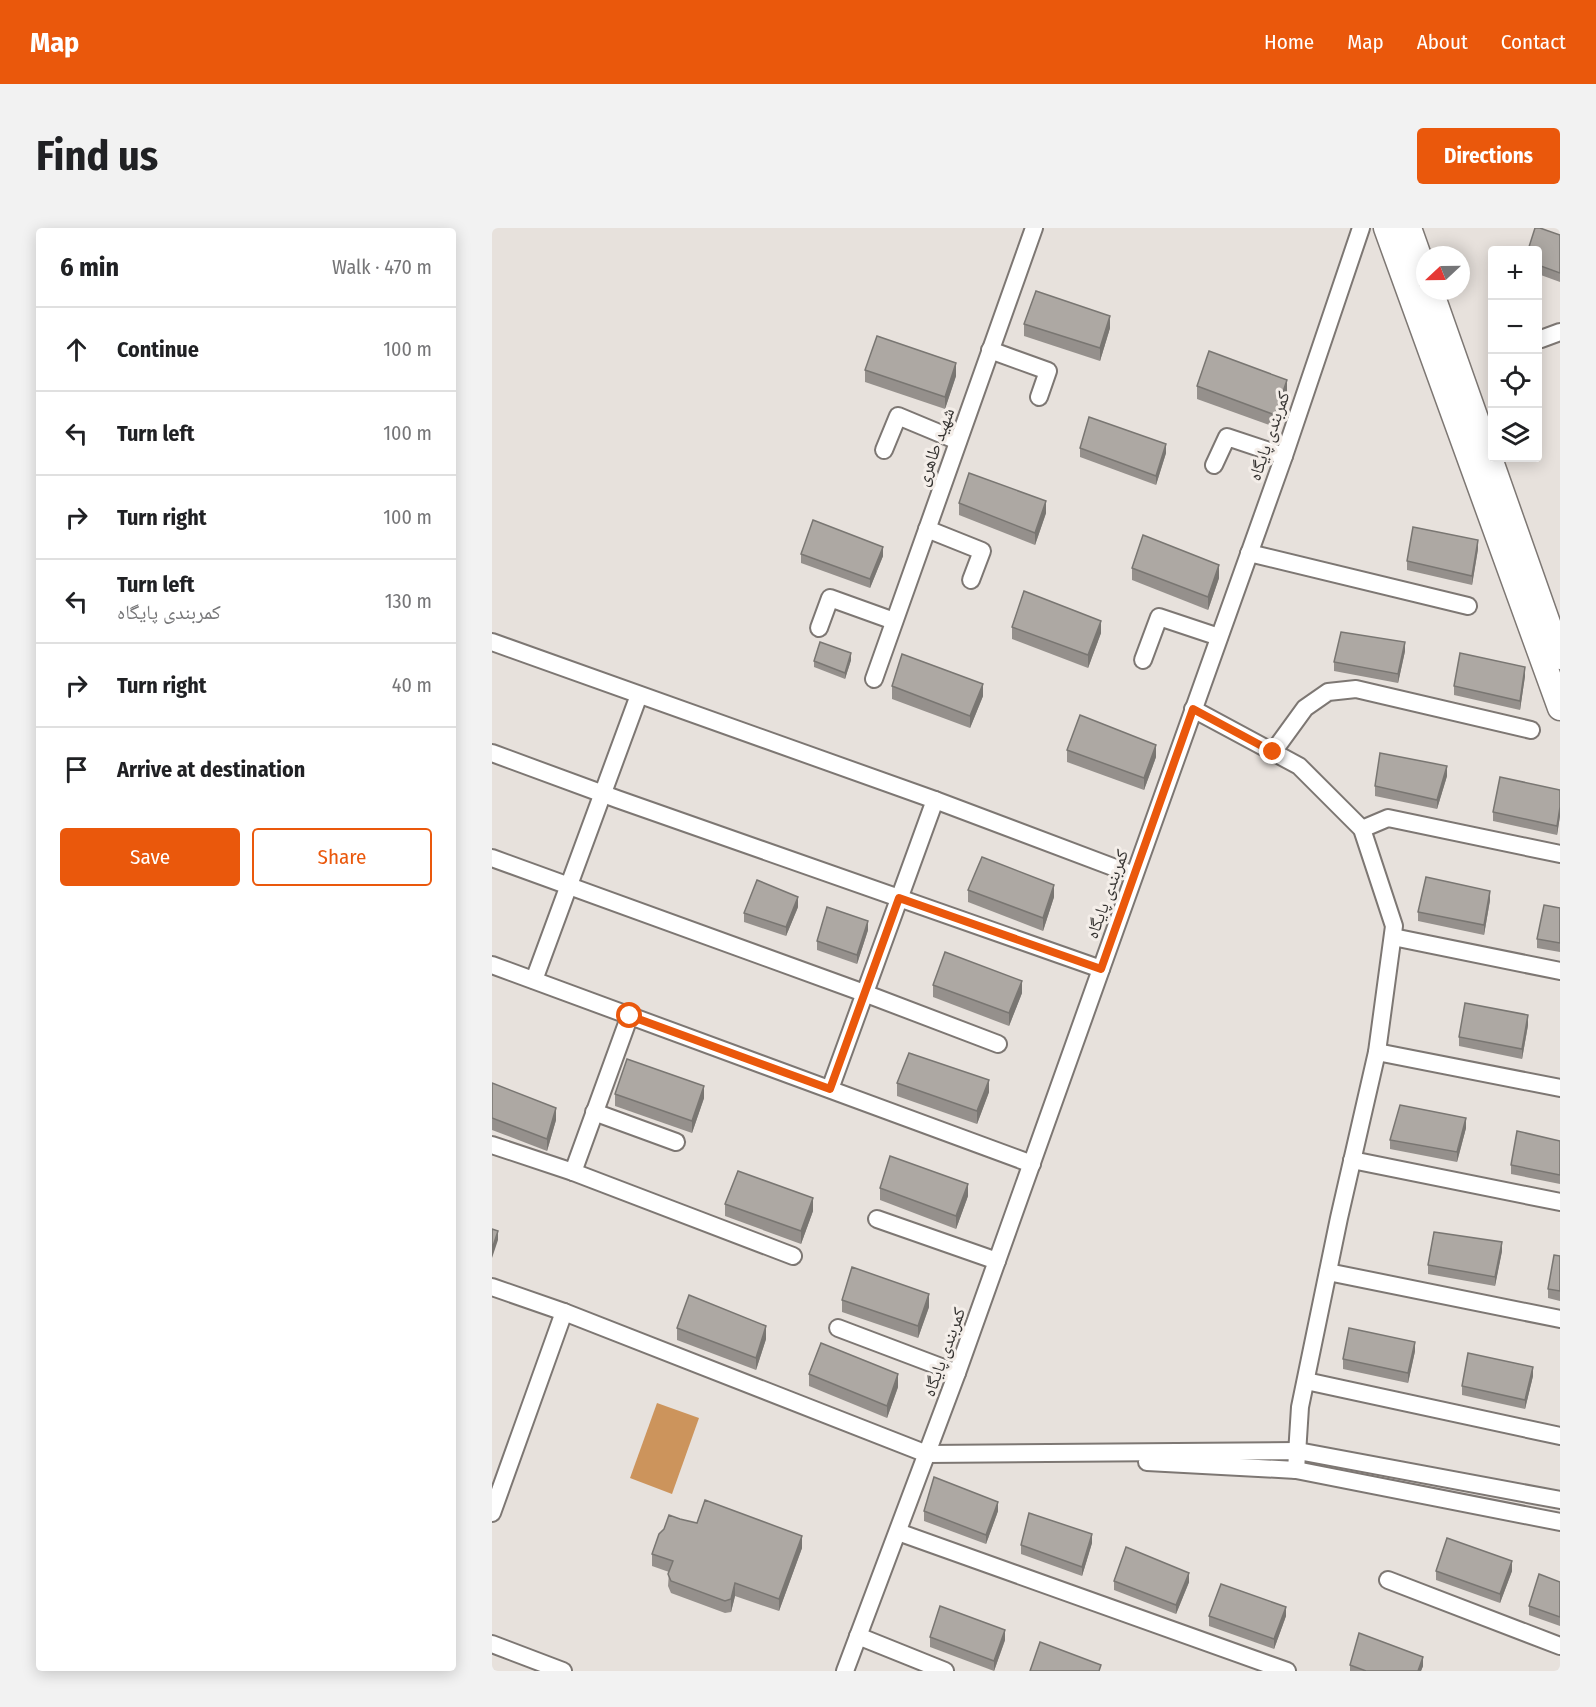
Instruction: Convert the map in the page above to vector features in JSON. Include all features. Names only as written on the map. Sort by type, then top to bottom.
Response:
[{"type":"street","name":"شهید طاهری","points":[[874,679],[1034,228]]},
{"type":"street","name":"کمربندی پایگاه","points":[[845,1671],[926,1458],[1032,1164],[1284,456],[1361,228]]},
{"type":"street","points":[[1386,228],[1463,412],[1560,657]]},
{"type":"street","points":[[1410,228],[1416,246]]},
{"type":"street","points":[[1433,300],[1463,412],[1560,708]]},
{"type":"street","points":[[1542,339],[1560,332]]},
{"type":"street","points":[[990,350],[1048,371],[1039,397]]},
{"type":"street","points":[[884,450],[898,416],[958,441]]},
{"type":"street","points":[[1214,465],[1227,437],[1284,456]]},
{"type":"street","points":[[927,529],[982,550],[971,580]]},
{"type":"street","points":[[1249,553],[1468,606]]},
{"type":"street","points":[[819,628],[830,598],[894,621]]},
{"type":"street","points":[[1143,660],[1159,617],[1219,637]]},
{"type":"street","points":[[492,642],[935,800],[1134,875]]},
{"type":"street","points":[[1273,752],[1305,708],[1328,692],[1356,689],[1531,730]]},
{"type":"street","points":[[534,980],[639,695]]},
{"type":"street","points":[[1193,709],[1299,766],[1362,829],[1394,926],[1377,1052],[1300,1407],[1296,1470]]},
{"type":"street","points":[[492,753],[602,794],[1101,969]]},
{"type":"street","points":[[830,1089],[935,800]]},
{"type":"street","points":[[1362,829],[1388,819],[1560,854]]},
{"type":"street","points":[[492,858],[998,1044]]},
{"type":"street","points":[[1393,937],[1560,971]]},
{"type":"street","points":[[492,965],[1032,1164]]},
{"type":"street","points":[[573,1172],[630,1016]]},
{"type":"street","points":[[1377,1052],[1560,1088]]},
{"type":"street","points":[[594,1112],[676,1142]]},
{"type":"street","points":[[492,1145],[573,1172],[793,1256]]},
{"type":"street","points":[[1352,1160],[1560,1202]]},
{"type":"street","points":[[878,1219],[997,1261]]},
{"type":"street","points":[[1328,1272],[1560,1319]]},
{"type":"street","points":[[492,1287],[564,1312],[926,1458],[1119,1461],[1296,1470],[1560,1522]]},
{"type":"street","points":[[492,1513],[564,1312]]},
{"type":"street","points":[[838,1329],[957,1373]]},
{"type":"street","points":[[1306,1381],[1560,1436]]},
{"type":"street","points":[[926,1458],[1298,1450],[1560,1500]]},
{"type":"street","points":[[898,1532],[1287,1671]]},
{"type":"street","points":[[1388,1580],[1560,1646]]},
{"type":"street","points":[[858,1636],[945,1671]]},
{"type":"street","points":[[492,1644],[563,1671]]},
{"type":"shaded area","points":[[657,1403],[699,1418],[672,1494],[630,1478]]},
{"type":"building","points":[[1535,228],[1560,235],[1560,273],[1542,266],[1542,246],[1529,246]]},
{"type":"building","points":[[1036,291],[1110,316],[1100,348],[1024,324]]},
{"type":"building","points":[[877,336],[956,363],[945,397],[865,370]]},
{"type":"building","points":[[1209,351],[1287,380],[1275,415],[1197,386]]},
{"type":"building","points":[[1089,417],[1166,444],[1156,476],[1080,448]]},
{"type":"building","points":[[969,473],[1046,501],[1035,533],[959,503]]},
{"type":"building","points":[[813,520],[883,547],[870,579],[801,554]]},
{"type":"building","points":[[1413,527],[1478,540],[1472,576],[1407,561]]},
{"type":"building","points":[[1143,535],[1219,565],[1208,597],[1132,568]]},
{"type":"building","points":[[1024,591],[1101,621],[1088,655],[1012,627]]},
{"type":"building","points":[[1341,632],[1405,642],[1398,674],[1334,662]]},
{"type":"building","points":[[820,642],[851,653],[845,673],[814,661]]},
{"type":"building","points":[[1460,653],[1525,667],[1520,701],[1454,686]]},
{"type":"building","points":[[902,654],[983,684],[970,716],[892,686]]},
{"type":"building","points":[[1080,715],[1156,745],[1144,778],[1067,750]]},
{"type":"building","points":[[1380,753],[1447,766],[1437,800],[1375,786]]},
{"type":"building","points":[[1500,777],[1560,790],[1557,826],[1493,812]]},
{"type":"building","points":[[982,857],[1054,885],[1043,918],[968,890]]},
{"type":"building","points":[[1426,877],[1490,891],[1484,925],[1418,912]]},
{"type":"building","points":[[757,880],[798,897],[786,927],[744,913]]},
{"type":"building","points":[[1544,905],[1560,908],[1560,943],[1537,939]]},
{"type":"building","points":[[827,907],[868,921],[857,955],[817,941]]},
{"type":"building","points":[[945,952],[1022,981],[1009,1013],[933,985]]},
{"type":"building","points":[[1465,1003],[1528,1015],[1522,1049],[1459,1037]]},
{"type":"building","points":[[909,1053],[989,1080],[977,1111],[897,1083]]},
{"type":"building","points":[[627,1059],[704,1086],[692,1121],[615,1094]]},
{"type":"building","points":[[492,1083],[556,1108],[547,1139],[492,1118]]},
{"type":"building","points":[[1400,1105],[1466,1118],[1457,1152],[1390,1140]]},
{"type":"building","points":[[1517,1131],[1560,1141],[1560,1175],[1511,1165]]},
{"type":"building","points":[[890,1156],[968,1184],[956,1216],[880,1188]]},
{"type":"building","points":[[738,1171],[813,1198],[801,1231],[725,1204]]},
{"type":"building","points":[[492,1229],[498,1231],[492,1249]]},
{"type":"building","points":[[1434,1232],[1502,1242],[1495,1277],[1428,1265]]},
{"type":"building","points":[[1554,1255],[1560,1256],[1560,1291],[1548,1289]]},
{"type":"building","points":[[852,1267],[929,1294],[918,1326],[842,1300]]},
{"type":"building","points":[[689,1295],[766,1326],[756,1358],[677,1328]]},
{"type":"building","points":[[1349,1328],[1415,1342],[1408,1373],[1343,1359]]},
{"type":"building","points":[[821,1343],[898,1374],[887,1406],[809,1374]]},
{"type":"building","points":[[1468,1353],[1533,1367],[1525,1400],[1462,1386]]},
{"type":"building","points":[[934,1477],[998,1502],[986,1535],[924,1511]]},
{"type":"building","points":[[705,1500],[802,1536],[779,1599],[735,1583],[731,1599],[725,1601],[671,1581],[668,1574],[673,1561],[652,1554],[659,1534],[664,1529],[669,1515],[697,1523]]},
{"type":"building","points":[[1029,1513],[1092,1534],[1082,1567],[1021,1545]]},
{"type":"building","points":[[1447,1538],[1512,1561],[1500,1594],[1436,1571]]},
{"type":"building","points":[[1126,1547],[1189,1573],[1176,1605],[1114,1581]]},
{"type":"building","points":[[1539,1574],[1560,1582],[1560,1617],[1529,1606]]},
{"type":"building","points":[[1221,1584],[1286,1607],[1274,1639],[1209,1616]]},
{"type":"building","points":[[940,1606],[1005,1630],[994,1661],[930,1637]]},
{"type":"building","points":[[1359,1633],[1423,1657],[1418,1671],[1366,1671],[1350,1665]]},
{"type":"building","points":[[1040,1642],[1101,1665],[1099,1671],[1030,1671]]},
{"type":"route","points":[[630,1016],[830,1089],[899,898],[1101,969],[1193,709],[1273,752]]}]
